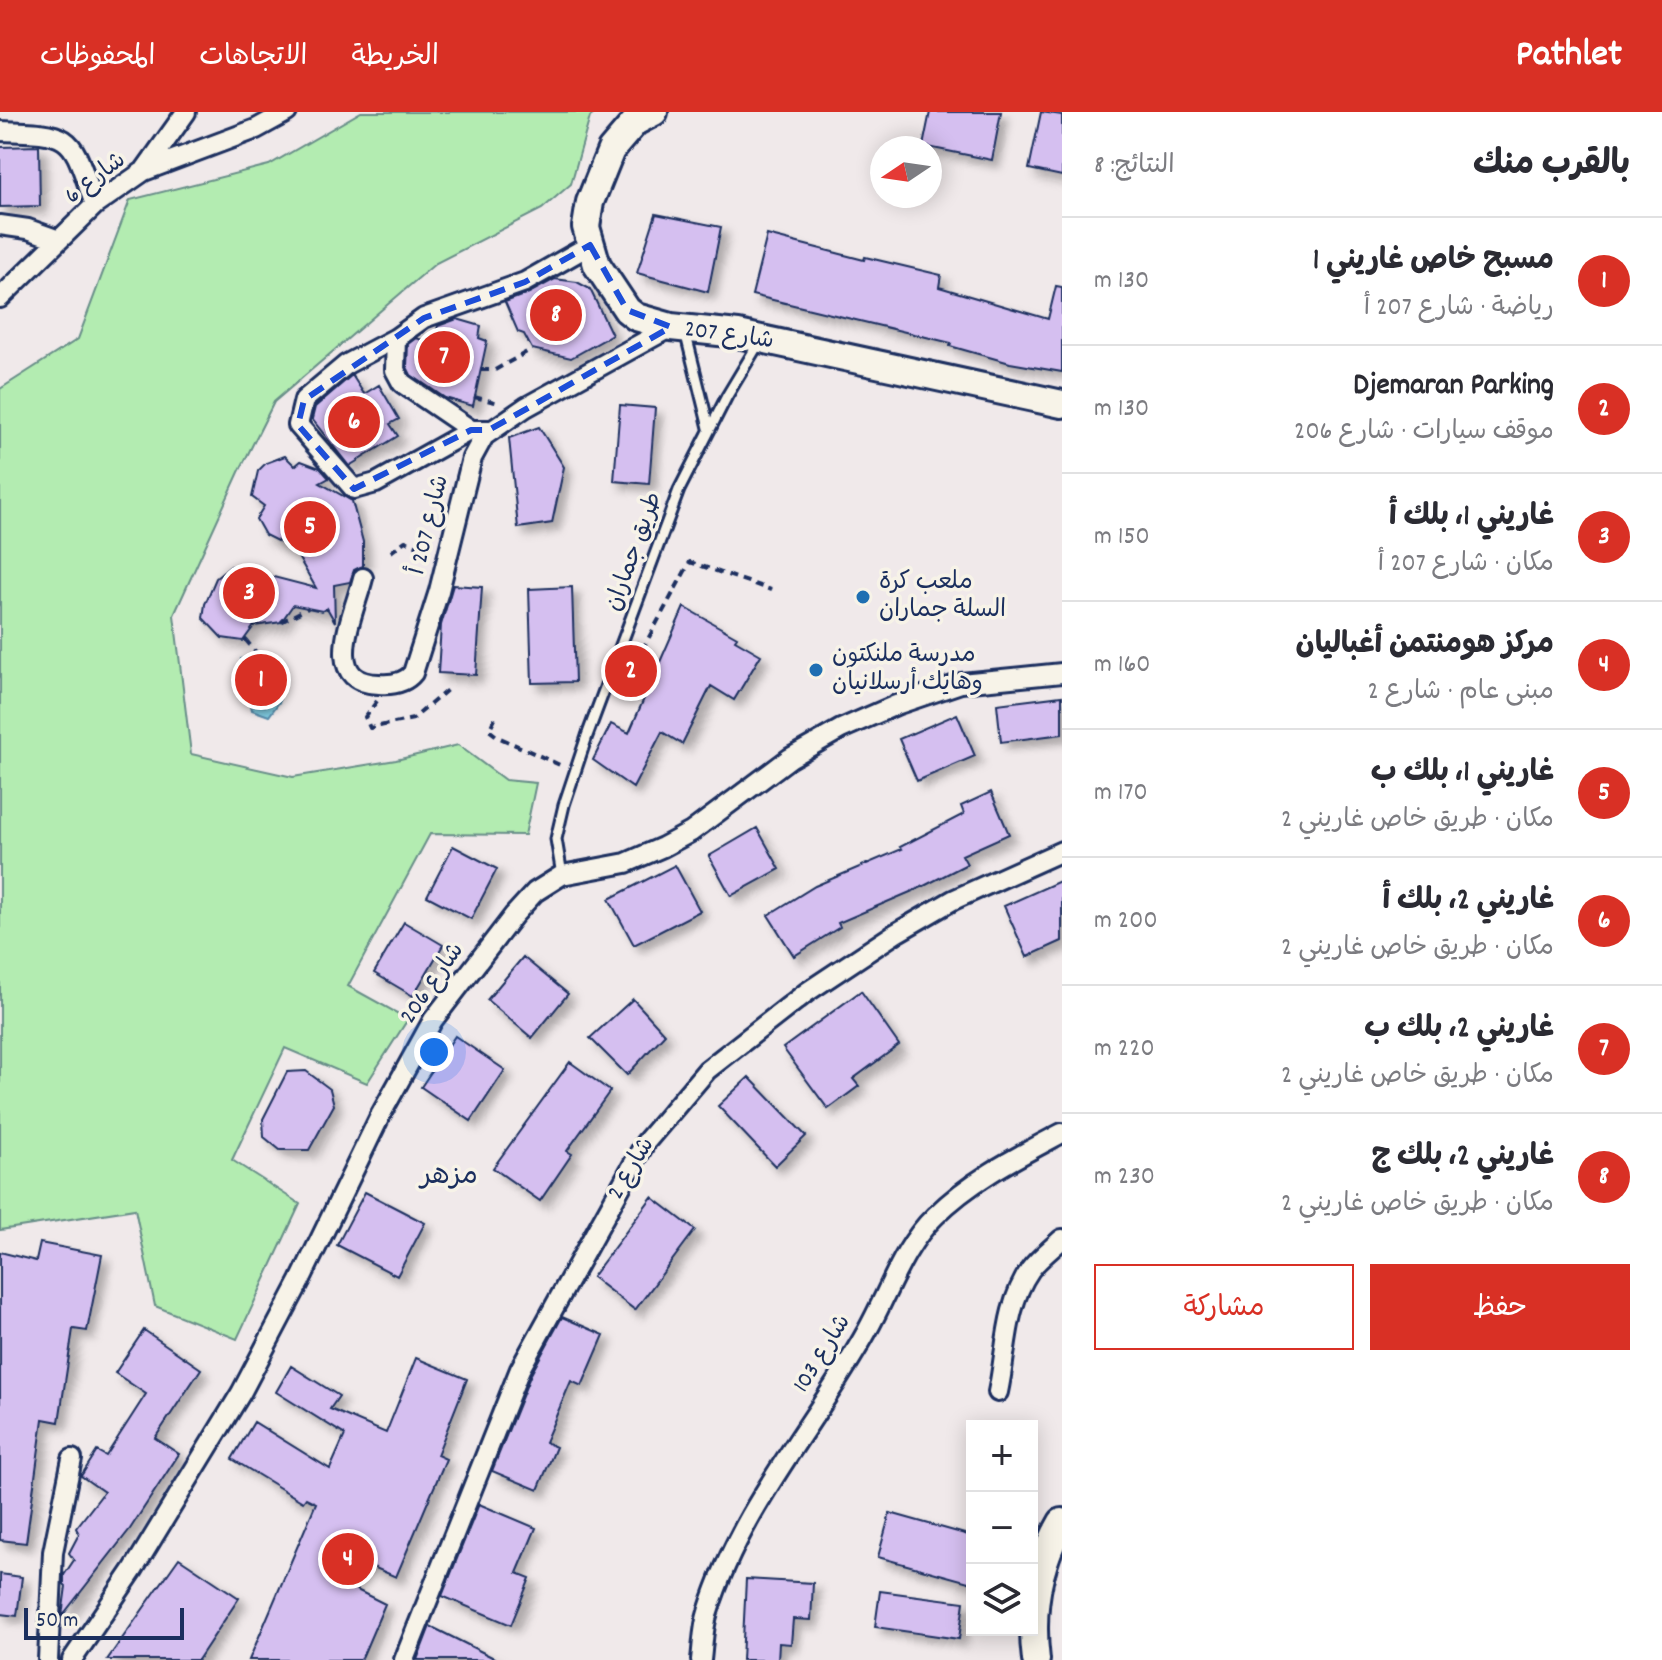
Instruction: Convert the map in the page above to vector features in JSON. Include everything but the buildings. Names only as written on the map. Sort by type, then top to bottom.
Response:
[{"type":"street","points":[[144,171],[186,112]]},
{"type":"street","name":"شارع 6","points":[[0,298],[95,205],[144,171],[256,129],[287,112]]},
{"type":"street","name":"شارع 207","points":[[654,112],[635,122],[611,150],[590,202],[586,227],[597,265],[627,310],[646,321],[761,339],[1062,404]]},
{"type":"street","points":[[0,131],[45,132],[69,143],[76,152],[95,205]]},
{"type":"street","points":[[0,225],[28,229],[59,240]]},
{"type":"street","points":[[480,430],[376,483],[354,489],[298,425],[304,400],[347,364],[396,338],[424,318],[525,282],[590,245]]},
{"type":"street","name":"شارع 207 أ","points":[[386,684],[403,681],[413,673],[445,566],[480,430],[678,327]]},
{"type":"street","points":[[396,338],[395,370],[402,383],[480,430]]},
{"type":"street","points":[[363,578],[346,639],[347,671],[356,679],[386,684]]},
{"type":"street","name":"شارع 206","points":[[72,1660],[133,1570],[241,1393],[300,1281],[381,1114],[433,1020],[535,892],[562,875],[626,863],[663,847],[711,818],[790,758],[841,729],[896,705],[961,683],[1062,673]]},
{"type":"street","name":"شارع 2","points":[[404,1660],[520,1369],[645,1143],[707,1070],[807,992],[896,933],[953,900],[1062,851]]},
{"type":"street","name":"شارع 103","points":[[701,1660],[707,1613],[739,1537],[867,1330],[919,1233],[954,1199],[993,1170],[1062,1133]]},
{"type":"street","points":[[998,1392],[1008,1325],[1021,1285],[1032,1268],[1062,1239]]},
{"type":"street","points":[[48,1660],[53,1552],[72,1459]]},
{"type":"street","points":[[1036,1660],[1033,1618],[1037,1585],[1062,1522]]},
{"type":"lane","points":[[678,327],[709,428]]},
{"type":"lane","name":"طريق جماران","points":[[562,875],[556,839],[575,772],[664,527],[709,428],[761,339]]},
{"type":"path","points":[[481,370],[495,370],[532,349]]},
{"type":"path","points":[[391,552],[405,541],[415,543],[424,548],[433,562],[445,566]]},
{"type":"path","points":[[642,650],[690,562],[771,590]]},
{"type":"path","points":[[281,622],[308,608]]},
{"type":"path","points":[[245,639],[259,656]]},
{"type":"path","points":[[386,684],[365,717],[370,728],[413,719],[447,690]]},
{"type":"path","points":[[495,718],[489,730],[498,737],[575,772]]},
{"type":"highlighted area","points":[[590,245],[627,310],[671,327],[489,430],[471,430],[354,489],[298,425],[304,400],[424,318],[525,282]]},
{"type":"green space","points":[[361,112],[597,112],[590,117],[571,184],[542,209],[436,263],[274,402],[174,615],[191,754],[293,777],[396,760],[458,745],[505,780],[536,783],[525,835],[430,834],[348,986],[408,1019],[367,1083],[285,1048],[232,1160],[300,1204],[237,1339],[155,1306],[135,1209],[0,1230],[0,389],[78,339],[130,200],[269,165]]},
{"type":"water","points":[[272,653],[280,701],[269,716],[252,710],[241,659]]},
{"type":"place","name":"غاريني 2، بلك ج","points":[[556,315]]},
{"type":"place","name":"غاريني 2، بلك ب","points":[[444,357]]},
{"type":"place","name":"غاريني 2، بلك أ","points":[[354,422]]},
{"type":"place","name":"غاريني 1، بلك ب","points":[[310,527]]},
{"type":"place","name":"غاريني 1، بلك أ","points":[[249,593]]},
{"type":"place","name":"ملعب كرة السلة جماران","points":[[863,597]]},
{"type":"place","name":"مدرسة ملنكتون وهايك أرسلانيان","points":[[816,670]]},
{"type":"place","name":"Djemaran Parking","points":[[631,671]]},
{"type":"place","name":"مسبح خاص غاريني 1","points":[[261,680]]},
{"type":"place","name":"مركز هومنتمن أغباليان","points":[[348,1559]]},
{"type":"district","name":"مزهر","points":[[449,1178]]}]
